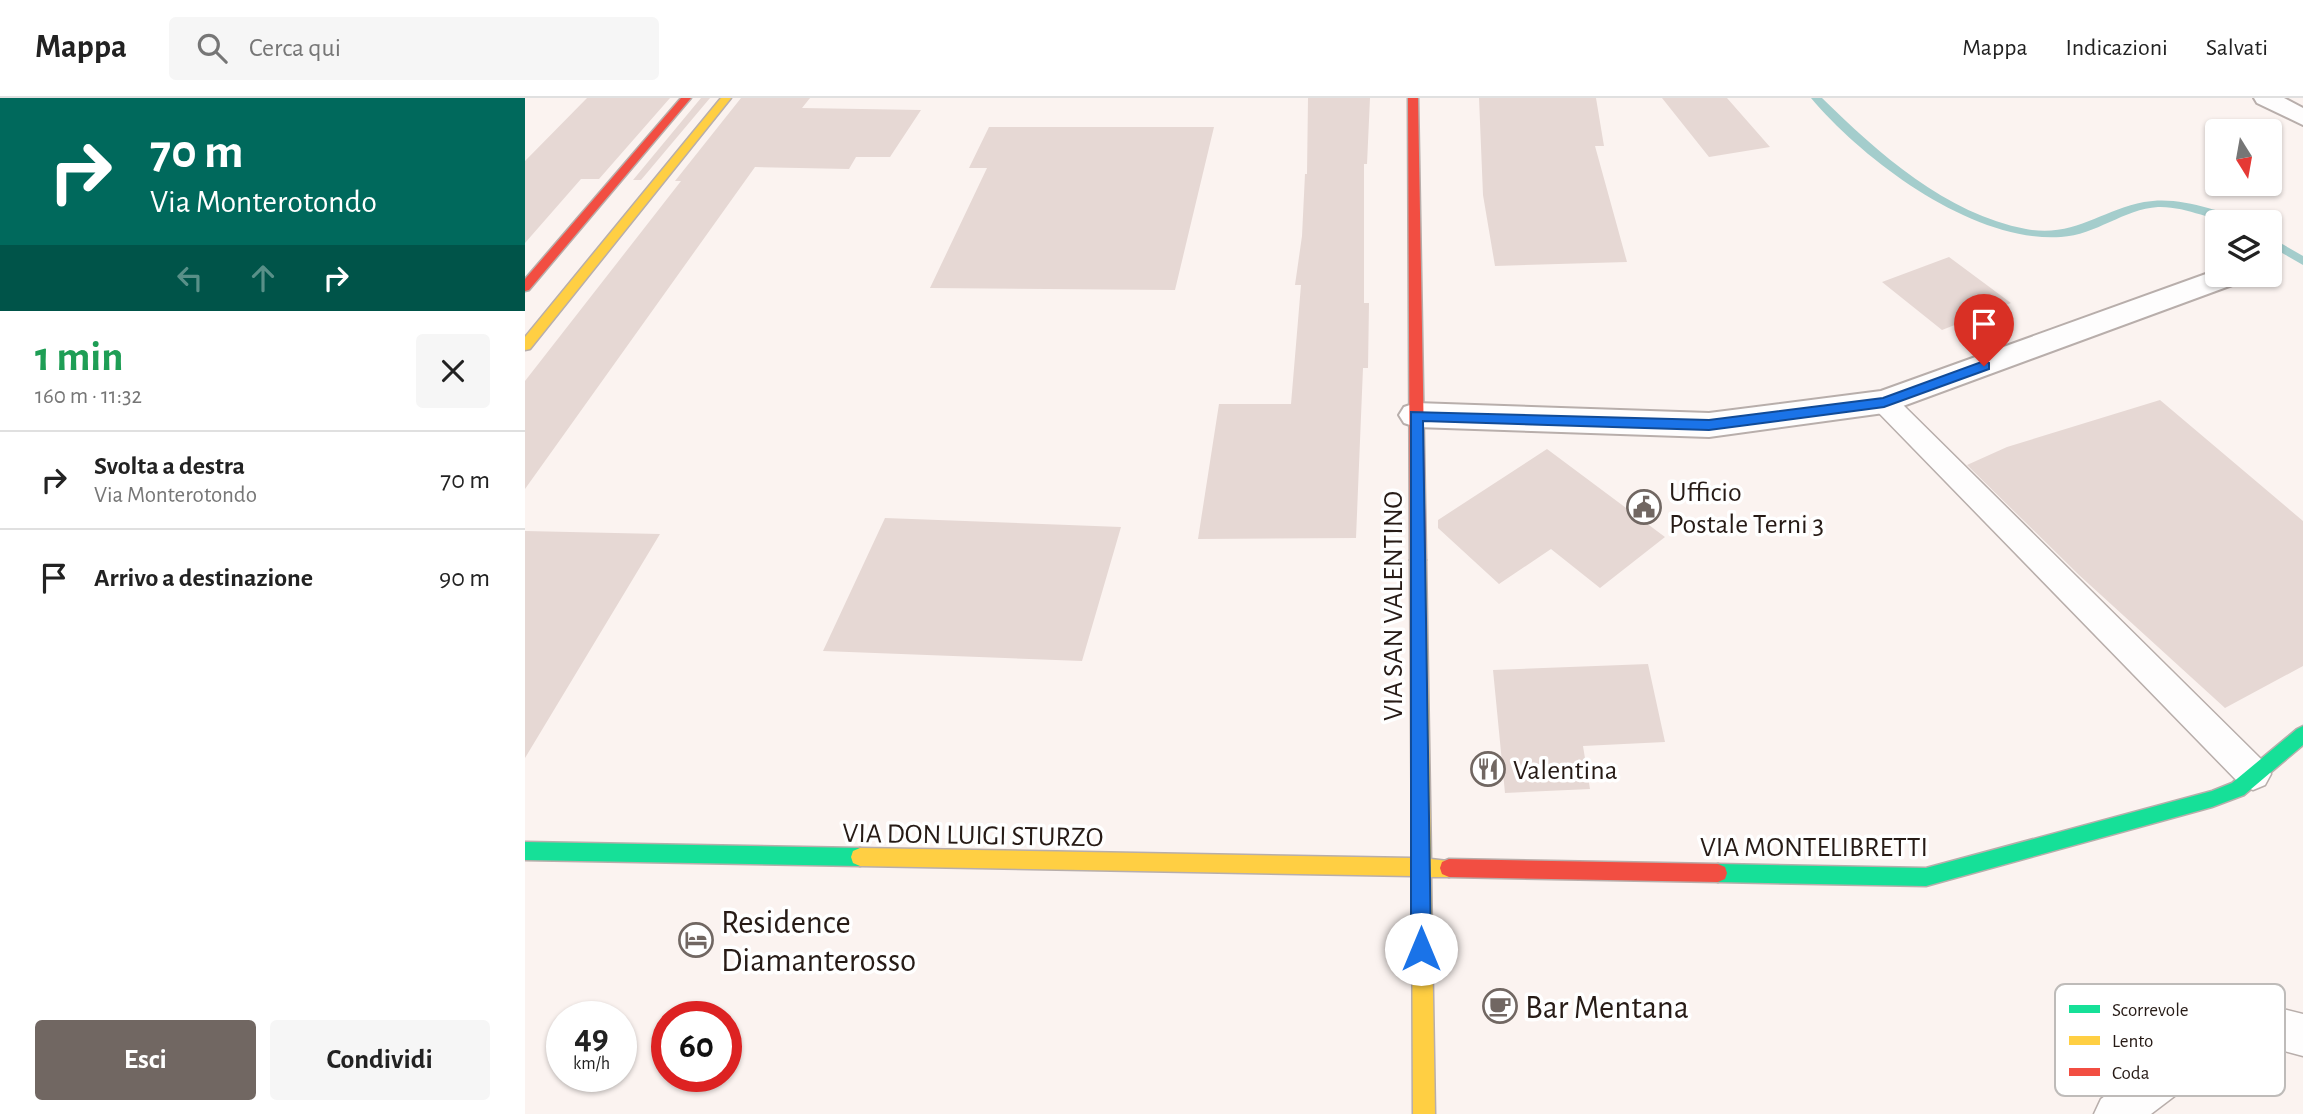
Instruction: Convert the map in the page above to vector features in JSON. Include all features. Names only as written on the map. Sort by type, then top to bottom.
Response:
[{"type":"street","points":[[525,287],[686,98]]},
{"type":"street","points":[[525,346],[726,98]]},
{"type":"street","name":"VIA SAN VALENTINO","points":[[1413,98],[1423,1114]]},
{"type":"street","points":[[2266,98],[2303,118]]},
{"type":"street","points":[[1416,415],[1709,425],[1884,402],[2205,285]]},
{"type":"street","name":"VIA MONTELIBRETTI","points":[[1420,868],[1926,877],[2212,799],[2238,789],[2303,734]]},
{"type":"street","name":"VIA DON LUIGI STURZO","points":[[525,851],[1420,868]]},
{"type":"lane","points":[[1884,402],[2253,774]]},
{"type":"lane","points":[[2285,1031],[2303,1035]]},
{"type":"lane","points":[[2116,1114],[2140,1096]]},
{"type":"building","points":[[587,98],[670,98],[599,179],[581,179],[525,243],[525,161]]},
{"type":"building","points":[[701,98],[710,98],[641,180],[633,180]]},
{"type":"building","points":[[741,98],[810,98],[802,108],[921,110],[890,157],[856,157],[849,169],[755,167],[525,489],[525,381],[681,181],[675,181]]},
{"type":"building","points":[[1308,98],[1370,98],[1367,164],[1364,164],[1364,303],[1369,303],[1368,368],[1363,368],[1356,538],[1198,539],[1219,404],[1291,404],[1301,285],[1295,285],[1307,174]]},
{"type":"building","points":[[1479,98],[1596,98],[1604,146],[1595,146],[1627,262],[1495,266],[1483,195]]},
{"type":"building","points":[[1662,98],[1727,98],[1770,147],[1709,157]]},
{"type":"building","points":[[989,127],[1214,127],[1175,290],[930,288],[987,168],[969,168]]},
{"type":"building","points":[[1949,257],[2011,303],[1942,330],[1882,282]]},
{"type":"building","points":[[2160,400],[2303,521],[2303,666],[2225,708],[2079,575],[1967,465],[2007,447]]},
{"type":"building","points":[[1547,449],[1665,537],[1600,588],[1551,549],[1499,584],[1438,528],[1438,520]]},
{"type":"building","points":[[885,518],[1121,527],[1082,661],[823,651]]},
{"type":"building","points":[[525,531],[660,534],[525,758]]},
{"type":"building","points":[[1648,664],[1665,742],[1583,746],[1590,789],[1505,793],[1493,670]]},
{"type":"waterway","points":[[1816,98],[1896,169],[1927,191],[1994,225],[2029,233],[2062,234],[2089,227],[2144,206],[2171,204],[2205,210]]},
{"type":"waterway","points":[[2282,248],[2303,261]]},
{"type":"traffic: fast","points":[[1718,873],[1926,877],[2212,799],[2238,789],[2303,734]]},
{"type":"traffic: fast","points":[[525,851],[860,857]]},
{"type":"traffic: slow","points":[[525,346],[726,98]]},
{"type":"traffic: slow","points":[[1418,560],[1424,1114]]},
{"type":"traffic: slow","points":[[860,857],[1449,868]]},
{"type":"traffic: jam","points":[[525,287],[686,98]]},
{"type":"traffic: jam","points":[[1413,98],[1418,560]]},
{"type":"traffic: jam","points":[[1449,868],[1718,873]]},
{"type":"place","name":"Ufficio Postale Terni 3","points":[[1644,507]]},
{"type":"place","name":"Valentina","points":[[1488,769]]},
{"type":"place","name":"Residence Diamanterosso","points":[[696,940]]},
{"type":"place","name":"Bar Mentana","points":[[1500,1006]]},
{"type":"route","points":[[1421,949],[1416,415],[1709,425],[1884,402],[1984,366]]}]
